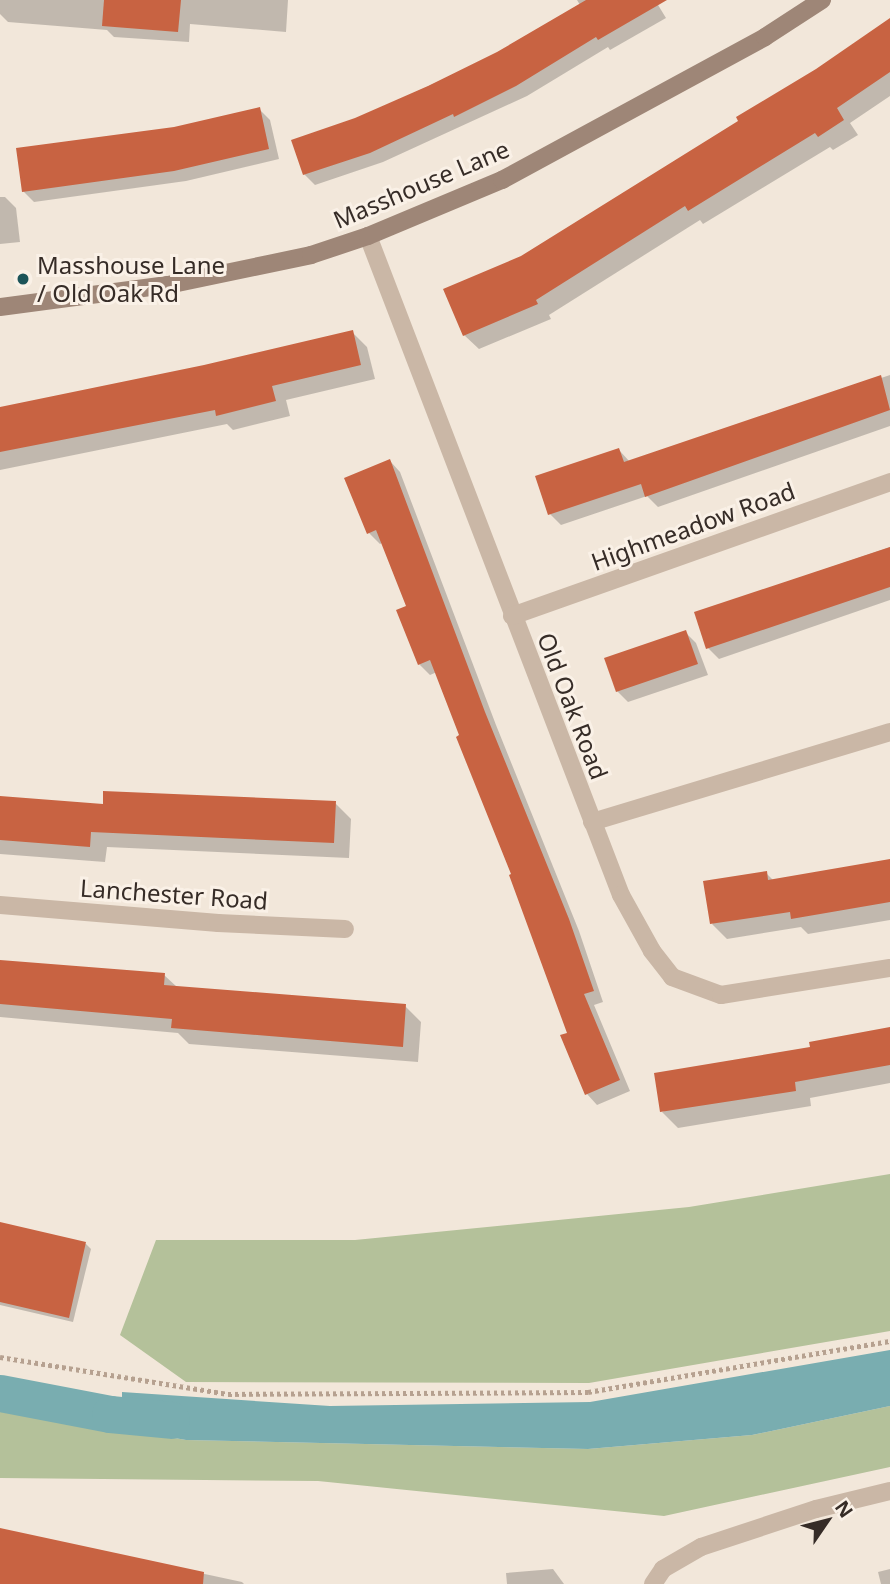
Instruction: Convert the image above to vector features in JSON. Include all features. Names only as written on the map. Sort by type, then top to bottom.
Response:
[{"type":"street","name":"Masshouse Lane","points":[[0,307],[168,285],[311,255],[368,236],[502,180],[765,37],[822,0]]},
{"type":"street","name":"Old Oak Road","points":[[368,236],[442,422],[512,617],[592,822],[621,895],[652,951],[672,977],[721,995],[890,968]]},
{"type":"street","name":"Highmeadow Road","points":[[512,617],[890,482]]},
{"type":"street","points":[[592,822],[890,733]]},
{"type":"street","name":"Lanchester Road","points":[[0,905],[218,923],[345,929]]},
{"type":"street","points":[[653,1584],[663,1569],[701,1546],[816,1509],[890,1491]]},
{"type":"path","points":[[0,1357],[229,1394],[588,1392],[890,1341]]},
{"type":"green space","points":[[890,1174],[890,1331],[589,1383],[186,1382],[120,1335],[156,1240],[355,1240],[689,1207]]},
{"type":"green space","points":[[890,1406],[890,1467],[664,1516],[318,1481],[0,1478],[0,1408],[186,1440],[588,1449],[752,1435]]},
{"type":"water","points":[[890,1350],[890,1406],[752,1435],[588,1449],[186,1440],[122,1429],[122,1392],[330,1406],[590,1402]]},
{"type":"building","points":[[104,0],[181,0],[178,32],[102,26]]},
{"type":"building","points":[[586,0],[667,0],[598,40],[596,37],[516,86],[454,117],[453,114],[370,153],[303,175],[291,140],[355,118],[428,86],[497,52]]},
{"type":"building","points":[[890,18],[890,72],[837,108],[844,120],[818,137],[815,133],[688,211],[685,206],[536,300],[538,304],[463,336],[443,289],[521,256],[738,121],[736,117],[816,69]]},
{"type":"building","points":[[260,107],[269,149],[174,171],[22,192],[16,148],[174,127]]},
{"type":"building","points":[[353,330],[361,365],[272,386],[276,401],[216,416],[215,410],[0,452],[0,407],[204,365]]},
{"type":"building","points":[[881,375],[890,410],[645,497],[641,484],[548,515],[535,476],[619,448],[624,462]]},
{"type":"building","points":[[390,459],[485,712],[569,919],[594,991],[584,994],[620,1080],[585,1095],[560,1035],[567,1033],[509,875],[511,874],[456,737],[459,735],[430,660],[418,665],[396,610],[406,606],[376,530],[367,534],[344,478]]},
{"type":"building","points":[[890,547],[890,587],[706,649],[694,612]]},
{"type":"building","points":[[686,630],[698,664],[616,692],[604,658]]},
{"type":"building","points":[[103,791],[336,801],[334,843],[91,832],[90,847],[0,840],[0,796],[103,804]]},
{"type":"building","points":[[890,859],[890,902],[791,919],[790,912],[710,924],[703,881],[767,871],[768,880]]},
{"type":"building","points":[[0,960],[165,973],[164,985],[406,1004],[403,1047],[171,1028],[172,1019],[0,1004]]},
{"type":"building","points":[[890,1027],[890,1065],[795,1082],[796,1091],[660,1112],[654,1073],[810,1047],[809,1042]]},
{"type":"building","points":[[0,1222],[86,1242],[69,1318],[0,1302]]},
{"type":"building","points":[[0,1528],[204,1572],[203,1584],[0,1584]]},
{"type":"waterway","points":[[0,1393],[110,1414],[171,1420]]},
{"type":"place","name":"Masshouse Lane / Old Oak Rd","points":[[23,279]]}]
